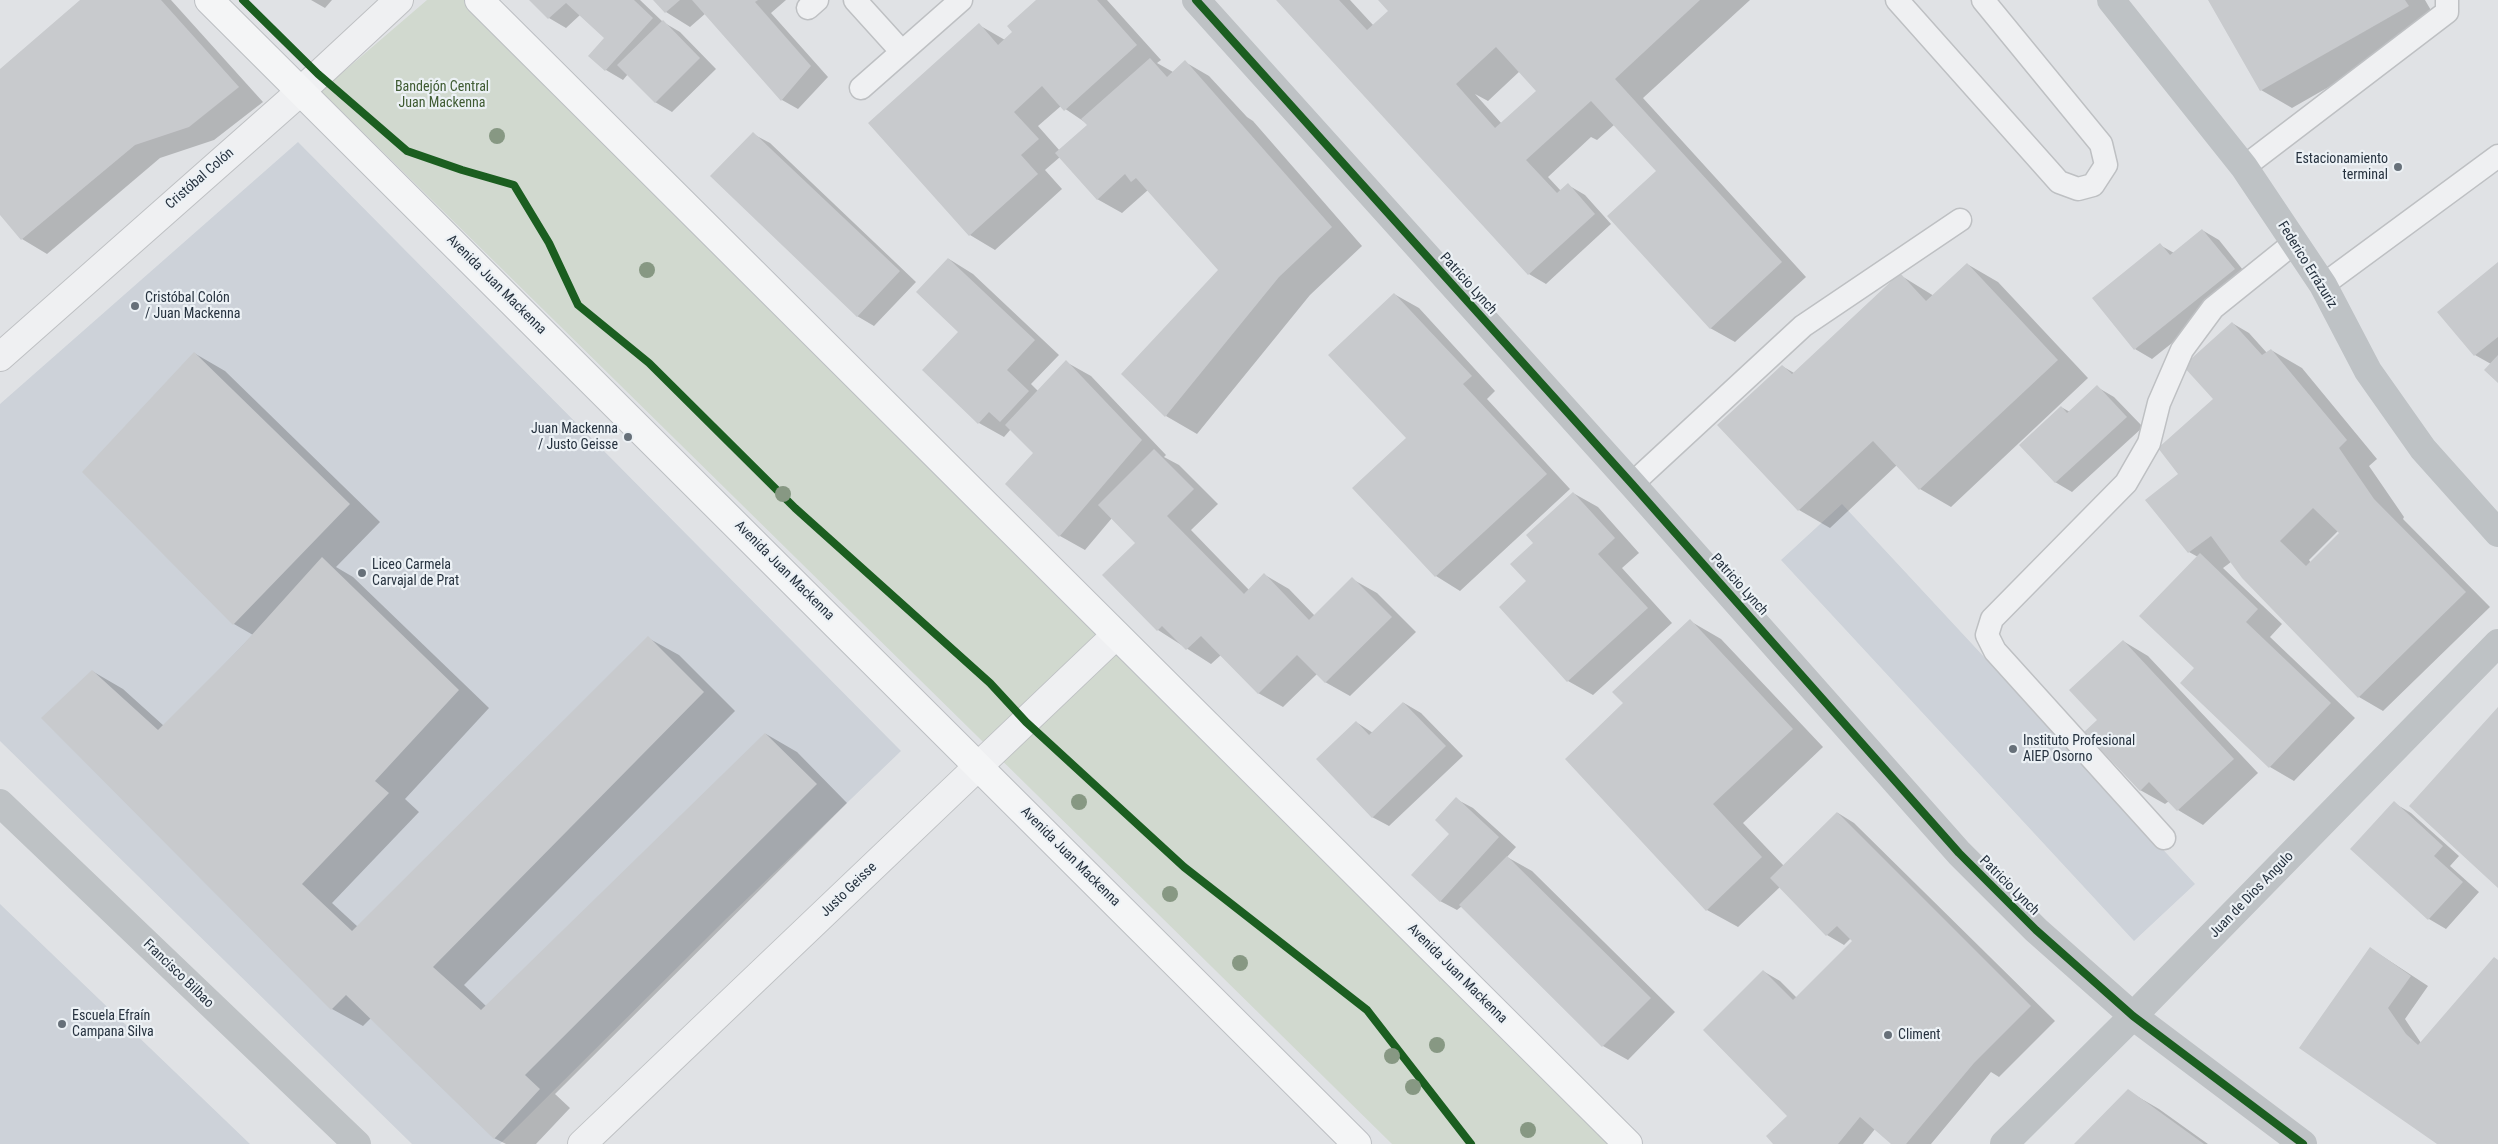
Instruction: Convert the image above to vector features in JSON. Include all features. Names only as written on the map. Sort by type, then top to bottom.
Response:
[{"type":"main road","name":"Avenida Juan Mackenna","points":[[208,0],[980,766],[1357,1144]]},
{"type":"main road","name":"Avenida Juan Mackenna","points":[[480,0],[1628,1144]]},
{"type":"street","name":"Cristóbal Colón","points":[[0,356],[300,91],[399,0]]},
{"type":"street","name":"Patricio Lynch","points":[[1196,0],[1632,484],[1959,853],[2036,930],[2133,1016],[2303,1144]]},
{"type":"street","name":"Federico Errázuriz","points":[[2111,0],[2244,167],[2323,286],[2368,371],[2423,450],[2498,533]]},
{"type":"street","name":"Justo Geisse","points":[[582,1144],[1116,635]]},
{"type":"street","name":"Juan de Dios Angulo","points":[[2004,1144],[2133,1016],[2498,643]]},
{"type":"street","name":"Francisco Bilbao","points":[[0,803],[357,1144]]},
{"type":"lane","points":[[855,0],[902,52]]},
{"type":"lane","points":[[861,88],[961,0]]},
{"type":"lane","points":[[1897,0],[2058,182],[2078,189],[2093,185],[2106,165],[2101,144],[1982,0]]},
{"type":"lane","points":[[2244,167],[2447,12],[2446,0]]},
{"type":"lane","points":[[2323,286],[2498,156]]},
{"type":"lane","points":[[1632,484],[1803,326],[1960,220]]},
{"type":"lane","points":[[2164,838],[1995,651],[1988,635],[1992,619],[2126,483],[2149,444],[2159,402],[2182,350],[2214,308],[2295,242]]},
{"type":"shaded area","name":"Liceo Carmela Carvajal de Prat","points":[[298,142],[901,751],[726,919],[500,1144],[412,1144],[0,741],[0,404]]},
{"type":"shaded area","name":"Instituto Profesional AIEP Osorno","points":[[1842,504],[2195,884],[2134,941],[1781,560]]},
{"type":"shaded area","name":"Escuela Efraín Campana Silva","points":[[0,904],[250,1144],[0,1144]]},
{"type":"green space","name":"Bandejón Central Juan Mackenna","points":[[427,0],[464,0],[1610,1144],[1392,1144],[321,91]]},
{"type":"building","points":[[80,0],[161,0],[239,87],[189,127],[135,145],[21,240],[0,215],[0,69]]},
{"type":"building","points":[[529,0],[634,0],[653,18],[605,71],[588,56],[604,38],[566,3],[548,19]]},
{"type":"building","points":[[653,0],[680,0],[665,13]]},
{"type":"building","points":[[692,0],[758,0],[755,2],[811,66],[781,101]]},
{"type":"building","points":[[1036,0],[1097,0],[1137,45],[1064,111],[1042,86],[1014,112],[1039,139],[1021,155],[1038,174],[969,236],[868,123],[979,23],[998,45],[1012,32],[1007,26]]},
{"type":"building","points":[[1276,0],[1339,0],[1367,30],[1388,11],[1378,0],[1700,0],[1615,79],[1782,262],[1710,329],[1607,216],[1656,171],[1591,101],[1526,160],[1557,193],[1568,183],[1595,214],[1528,275]],"holes":[[[1496,47],[1536,91],[1495,128],[1456,84]]]},
{"type":"building","points":[[2208,0],[2405,0],[2409,6],[2260,91]]},
{"type":"building","points":[[663,20],[700,58],[655,103],[617,65]]},
{"type":"building","points":[[1150,58],[1167,77],[1185,60],[1332,227],[1279,277],[1165,417],[1121,374],[1218,270],[1136,178],[1131,182],[1125,174],[1097,200],[1055,153],[1087,125],[1081,119]]},
{"type":"building","points":[[753,132],[900,271],[857,317],[710,176]]},
{"type":"building","points":[[2202,229],[2235,269],[2134,350],[2092,298],[2160,243],[2170,255]]},
{"type":"building","points":[[948,258],[1035,340],[1007,370],[1029,391],[1000,422],[989,412],[978,424],[922,370],[958,332],[916,292]]},
{"type":"building","points":[[2498,262],[2498,337],[2474,356],[2437,312]]},
{"type":"building","points":[[1967,263],[2058,360],[1919,490],[1873,441],[1798,511],[1717,425],[1782,365],[1792,374],[1900,273],[1926,301]]},
{"type":"building","points":[[1394,293],[1472,376],[1463,384],[1547,474],[1435,577],[1352,488],[1406,438],[1328,355]]},
{"type":"building","points":[[2232,322],[2262,355],[2271,349],[2347,440],[2339,448],[2374,499],[2466,592],[2358,698],[2242,578],[2211,536],[2188,553],[2145,500],[2178,474],[2158,448],[2213,399],[2183,366]],"holes":[[[2313,508],[2339,533],[2306,566],[2280,541]]]},
{"type":"building","points":[[194,352],[350,504],[233,625],[82,472]]},
{"type":"building","points":[[2498,355],[2498,383],[2484,370]]},
{"type":"building","points":[[1066,360],[1142,440],[1059,537],[1005,484],[1033,453],[1005,425]]},
{"type":"building","points":[[2097,385],[2127,417],[2055,483],[2019,445],[2061,406],[2067,413]]},
{"type":"building","points":[[1154,449],[1194,489],[1167,516],[1244,594],[1264,573],[1309,620],[1352,577],[1392,617],[1325,683],[1297,655],[1258,694],[1201,636],[1186,650],[1162,626],[1157,631],[1102,575],[1135,543],[1098,505]]},
{"type":"building","points":[[1573,492],[1615,538],[1598,554],[1648,608],[1567,682],[1499,607],[1526,581],[1510,564],[1533,543],[1526,535]]},
{"type":"building","points":[[2200,553],[2258,609],[2246,622],[2331,703],[2269,768],[2180,683],[2194,668],[2139,616]]},
{"type":"building","points":[[322,557],[459,690],[375,781],[389,793],[302,884],[352,931],[648,636],[704,692],[433,967],[481,1010],[765,733],[817,784],[525,1075],[540,1089],[494,1139],[346,995],[331,1010],[41,718],[92,670],[158,730],[240,648]]},
{"type":"building","points":[[1690,619],[1793,729],[1713,804],[1762,857],[1706,911],[1565,759],[1623,703],[1612,692]]},
{"type":"building","points":[[2123,640],[2234,759],[2177,811],[2149,782],[2140,791],[2084,732],[2097,720],[2069,690]]},
{"type":"building","points":[[1403,702],[1446,746],[1372,818],[1316,759],[1356,721],[1369,735]]},
{"type":"building","points":[[2498,707],[2498,888],[2409,806]]},
{"type":"building","points":[[1456,797],[1499,837],[1440,902],[1411,875],[1449,834],[1435,820]]},
{"type":"building","points":[[2394,801],[2443,846],[2434,856],[2463,882],[2428,920],[2350,849]]},
{"type":"building","points":[[1837,812],[2031,1006],[1974,1063],[1906,1144],[1891,1144],[1860,1117],[1838,1144],[1773,1144],[1766,1136],[1787,1116],[1703,1030],[1763,970],[1793,1000],[1852,941],[1837,926],[1826,936],[1770,878]]},
{"type":"building","points":[[1507,856],[1651,998],[1602,1047],[1459,905]]},
{"type":"building","points":[[2370,947],[2411,976],[2388,1008],[2406,1034],[2418,1045],[2494,957],[2498,960],[2498,1144],[2437,1144],[2299,1048]]},
{"type":"building","points":[[2128,1089],[2204,1144],[2074,1144]]},
{"type":"cycle path","points":[[243,0],[318,74],[407,151],[514,185],[549,243],[578,305],[649,363],[795,508],[990,683],[1026,722],[1184,867],[1367,1010],[1471,1144]]},
{"type":"cycle path","points":[[1196,0],[1632,484],[1959,853],[2036,930],[2133,1016],[2303,1144]]},
{"type":"place","name":"Estacionamiento terminal","points":[[2398,167]]},
{"type":"place","name":"Cristóbal Colón / Juan Mackenna","points":[[135,306]]},
{"type":"place","name":"Juan Mackenna / Justo Geisse","points":[[628,437]]},
{"type":"place","name":"Liceo Carmela Carvajal de Prat","points":[[362,573]]},
{"type":"place","name":"Instituto Profesional AIEP Osorno","points":[[2013,749]]},
{"type":"place","name":"Escuela Efraín Campana Silva","points":[[62,1024]]},
{"type":"place","name":"Climent","points":[[1888,1035]]}]
